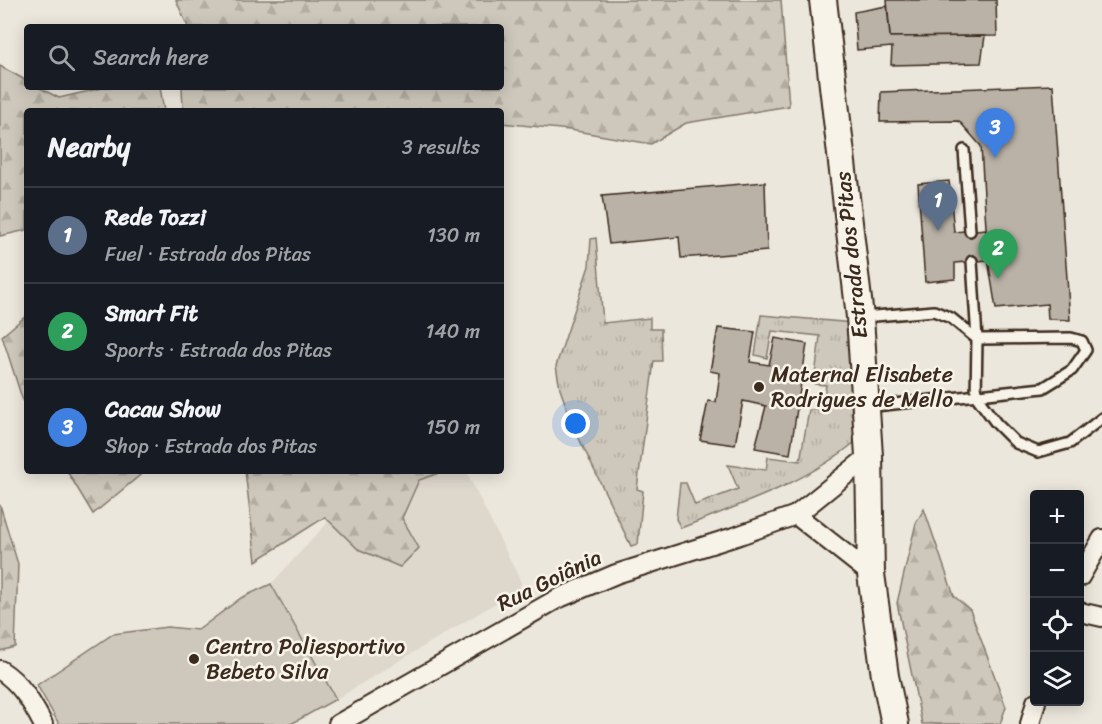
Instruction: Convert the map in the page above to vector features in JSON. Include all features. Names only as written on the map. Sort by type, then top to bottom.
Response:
[{"type":"main road","name":"Estrada dos Pitas","points":[[823,0],[860,317],[868,456],[871,574],[894,724]]},
{"type":"street","name":"Rua Goiânia","points":[[338,724],[359,718],[512,623],[557,599],[616,574],[796,515],[868,456]]},
{"type":"street","points":[[796,515],[871,574]]},
{"type":"street","points":[[1084,570],[1102,539]]},
{"type":"street","points":[[1084,613],[1102,617]]},
{"type":"street","points":[[0,670],[12,677],[22,689],[43,724]]},
{"type":"street","points":[[1030,724],[1035,706]]},
{"type":"lane","points":[[964,150],[970,231]]},
{"type":"lane","points":[[972,261],[977,339],[976,396],[996,423],[1016,443],[1038,452],[1070,443],[1102,418]]},
{"type":"lane","points":[[860,317],[934,311],[951,318],[977,339],[1071,338],[1082,341],[1086,350],[1072,370],[1043,388],[864,407]]},
{"type":"shaded area","points":[[372,474],[467,474],[521,582],[519,589],[336,699],[271,584]]},
{"type":"green space","points":[[176,0],[781,0],[789,106],[686,123],[651,144],[570,130],[504,123],[504,108],[183,108],[182,90],[504,90],[504,24],[187,24]]},
{"type":"green space","points":[[0,66],[24,79],[24,90],[44,90],[59,98],[94,90],[160,90],[164,108],[24,108],[24,231],[0,236]]},
{"type":"green space","points":[[596,238],[603,323],[650,318],[650,329],[661,329],[662,361],[654,361],[637,489],[643,491],[638,544],[631,546],[574,428],[560,389],[556,366],[589,266],[591,239]]},
{"type":"green space","points":[[761,315],[854,323],[856,441],[837,456],[795,481],[681,528],[676,519],[680,483],[686,483],[695,505],[738,489],[728,465],[766,470],[768,457],[800,461],[809,410],[822,410],[826,385],[814,384],[820,336],[772,331],[767,358],[755,355]]},
{"type":"green space","points":[[24,318],[24,402],[22,398],[2,336]]},
{"type":"green space","points":[[69,474],[141,474],[93,514]]},
{"type":"green space","points":[[245,474],[436,474],[419,480],[402,518],[419,548],[400,567],[358,549],[325,517],[256,561]]},
{"type":"green space","points":[[0,505],[18,564],[15,647],[0,651]]},
{"type":"green space","points":[[924,509],[954,596],[970,610],[1006,707],[1000,724],[922,724],[897,603],[916,523]]},
{"type":"green space","name":"Centro Poliesportivo Bebeto Silva","points":[[271,584],[336,699],[291,724],[59,724],[37,685],[113,634],[167,627],[198,630],[241,598]]},
{"type":"building","points":[[887,0],[996,0],[997,36],[890,37]]},
{"type":"building","points":[[887,6],[890,37],[985,36],[981,63],[891,65],[892,47],[857,50],[854,12]]},
{"type":"building","points":[[1053,85],[1070,320],[1048,319],[1047,304],[996,309],[988,260],[981,146],[959,121],[880,122],[881,92]]},
{"type":"building","points":[[949,181],[954,232],[986,229],[988,260],[955,263],[955,279],[925,282],[918,184]]},
{"type":"building","points":[[765,182],[767,251],[681,258],[679,237],[609,244],[602,196]]},
{"type":"building","name":"Maternal Elisabete Rodrigues de Mello","points":[[718,328],[755,332],[750,362],[769,365],[775,338],[807,344],[790,454],[755,448],[766,406],[743,401],[735,445],[700,440],[708,401],[716,402],[720,373],[710,371]]},
{"type":"place","name":"Cacau Show","points":[[995,158]]},
{"type":"place","name":"Rede Tozzi","points":[[938,231]]},
{"type":"place","name":"Smart Fit","points":[[998,279]]},
{"type":"place","name":"Maternal Elisabete Rodrigues de Mello","points":[[759,387]]},
{"type":"place","name":"Centro Poliesportivo Bebeto Silva","points":[[194,659]]}]
